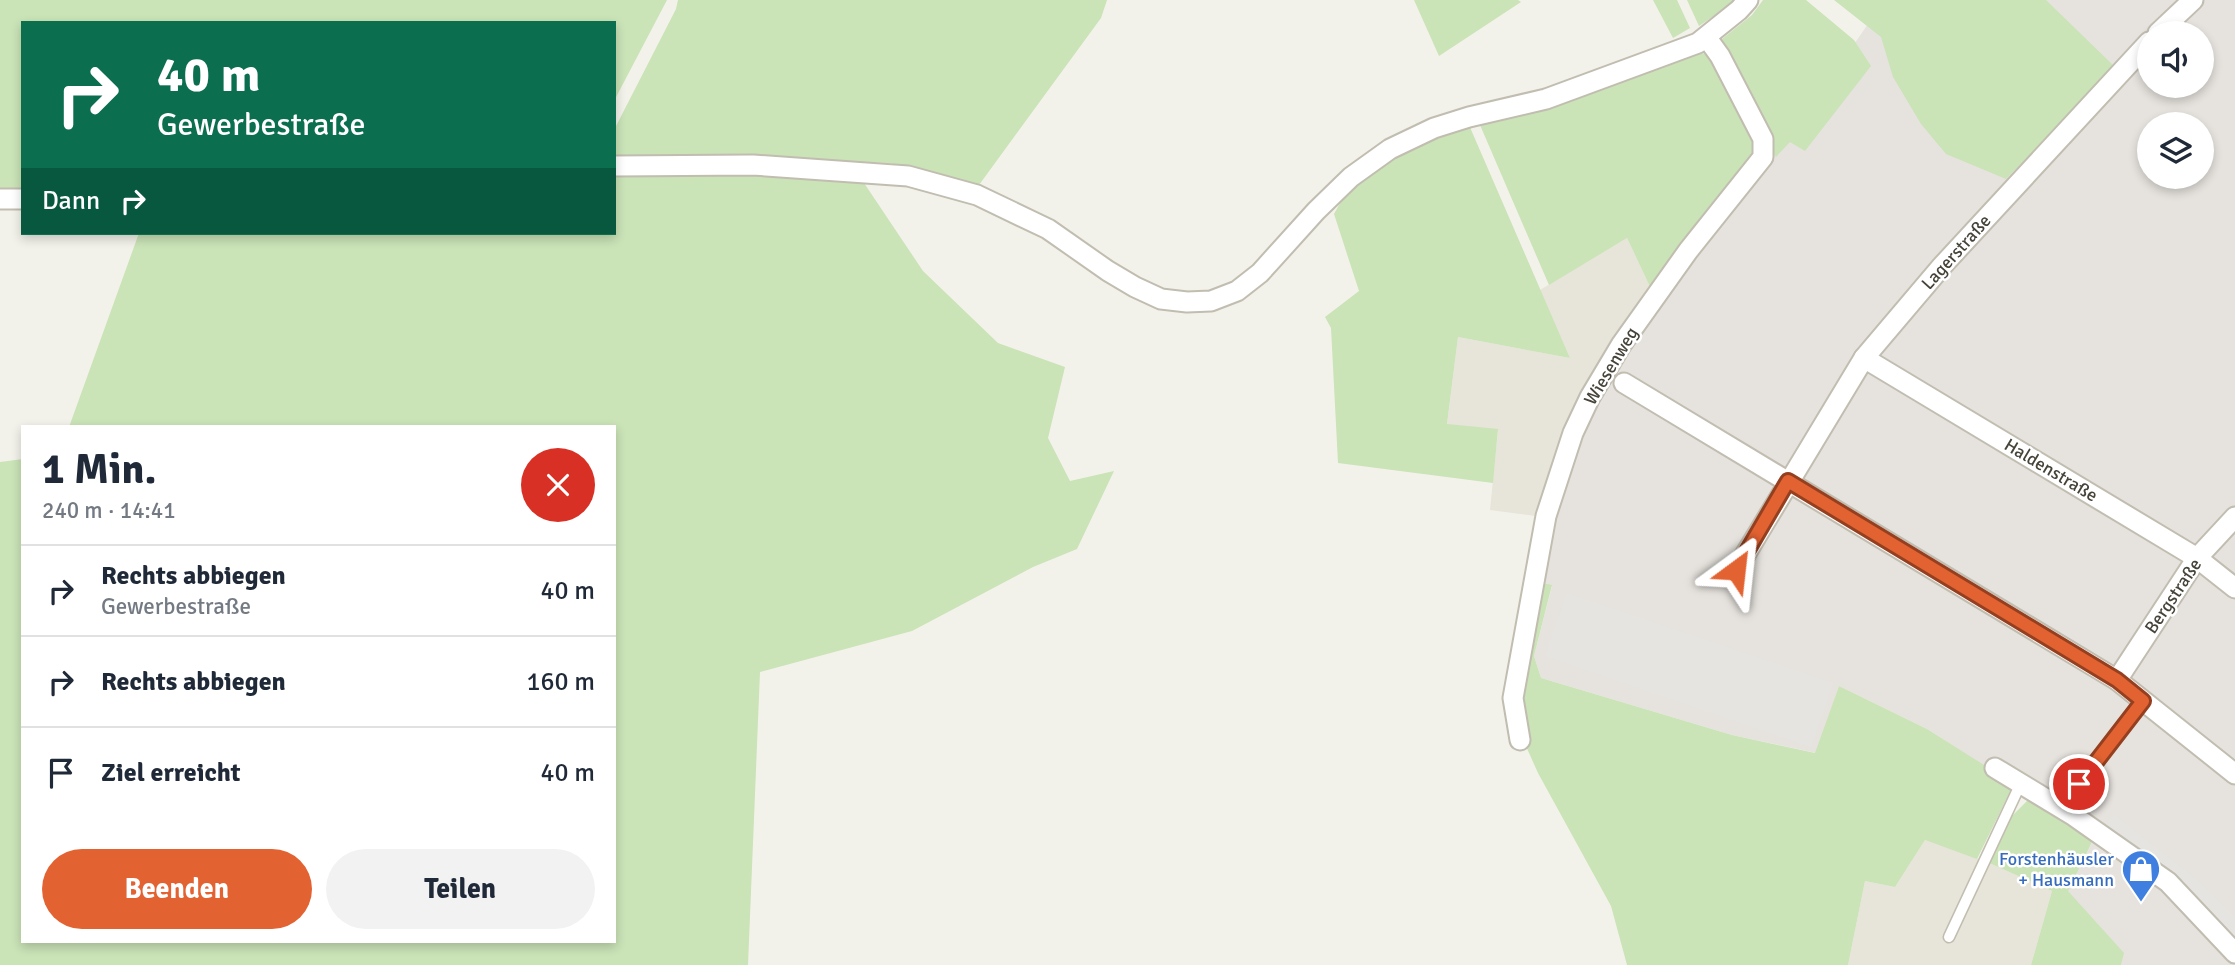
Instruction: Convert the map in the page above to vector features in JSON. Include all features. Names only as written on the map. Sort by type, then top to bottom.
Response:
[{"type":"street","points":[[616,166],[753,165],[908,176],[977,195],[1048,229],[1117,276],[1161,299],[1211,301],[1237,291],[1260,273],[1351,177],[1390,149],[1434,128],[1546,99],[1606,79],[1707,38],[1748,0]]},
{"type":"street","points":[[2171,21],[2193,0]]},
{"type":"street","name":"Wiesenweg","points":[[1521,740],[1513,698],[1546,516],[1573,433],[1590,397],[1621,345],[1688,251],[1763,157],[1763,139],[1720,56],[1707,38]]},
{"type":"street","name":"Lagerstraße","points":[[1736,570],[1864,358],[1942,266],[2137,55]]},
{"type":"street","points":[[0,200],[21,199]]},
{"type":"street","name":"Haldenstraße","points":[[1864,358],[2197,558],[2235,588]]},
{"type":"street","points":[[1624,383],[2117,680],[2235,775]]},
{"type":"street","name":"Bergstraße","points":[[2117,680],[2197,558],[2235,517]]},
{"type":"street","points":[[1995,768],[2074,816],[2168,882],[2235,953]]},
{"type":"lane","points":[[2074,816],[2074,800],[2079,784],[2143,701]]},
{"type":"lane","points":[[1949,937],[2020,785]]},
{"type":"shaded area","points":[[1881,0],[2235,0],[2235,965],[2121,965],[2123,953],[2067,891],[2095,837],[1927,729],[1839,686],[1816,753],[1732,735],[1541,678],[1534,656],[1552,586],[1536,582],[1543,545],[1582,433],[1603,385],[1757,160],[1857,40]]},
{"type":"shaded area","points":[[1627,238],[1653,293],[1552,518],[1490,510],[1498,430],[1447,425],[1458,337],[1570,358],[1540,290]]},
{"type":"shaded area","points":[[1567,593],[1833,683],[1811,747],[1545,656]]},
{"type":"shaded area","points":[[2114,814],[2195,878],[2235,918],[2235,943],[2103,827]]},
{"type":"shaded area","points":[[1925,840],[1987,862],[2052,891],[2031,965],[1848,965],[1865,881],[1895,887]]},
{"type":"green space","points":[[0,0],[667,0],[616,97],[616,21],[21,21],[21,191],[0,192]]},
{"type":"green space","points":[[678,0],[1107,0],[1101,18],[979,185],[890,163],[616,157],[616,126],[676,9]]},
{"type":"green space","points":[[1414,0],[1518,0],[1521,2],[1439,56]]},
{"type":"green space","points":[[1653,0],[1677,0],[1690,28],[1673,38]]},
{"type":"green space","points":[[1687,0],[1737,0],[1699,26]]},
{"type":"green space","points":[[1763,0],[1806,0],[1854,40],[1871,66],[1805,151],[1790,142],[1776,157],[1765,124],[1730,65],[1722,39],[1752,15]]},
{"type":"green space","points":[[1834,0],[2046,0],[2115,67],[2006,179],[1946,154],[1921,124],[1893,77],[1881,37]]},
{"type":"green space","points":[[1699,53],[1708,54],[1755,140],[1757,160],[1653,293],[1627,238],[1549,285],[1480,125],[1561,102]]},
{"type":"green space","points":[[1469,125],[1570,358],[1458,337],[1447,424],[1498,429],[1493,483],[1338,463],[1331,328],[1325,317],[1359,291],[1334,214],[1358,183],[1392,158],[1431,139]]},
{"type":"green space","points":[[716,170],[860,177],[923,271],[998,343],[1065,367],[1048,438],[1070,481],[1114,471],[1077,549],[1033,567],[912,631],[760,672],[748,965],[0,965],[0,462],[21,459],[21,943],[616,943],[616,425],[70,425],[138,235],[616,235],[616,174]]},
{"type":"green space","points":[[1536,582],[1552,585],[1534,656],[1541,678],[1732,735],[1815,753],[1839,686],[1927,729],[2011,782],[2010,792],[1977,859],[1925,840],[1895,887],[1865,881],[1848,965],[1627,965],[1611,906],[1538,773],[1525,744],[1516,700]]},
{"type":"green space","points":[[2028,800],[2041,801],[2095,836],[2068,891],[2124,953],[2121,965],[2031,965],[2052,891],[1987,862],[2010,818]]},
{"type":"place","name":"Forstenhäusler + Hausmann","points":[[2141,903]]},
{"type":"route","points":[[1736,570],[1788,481],[2117,680],[2143,701],[2079,784]]}]
